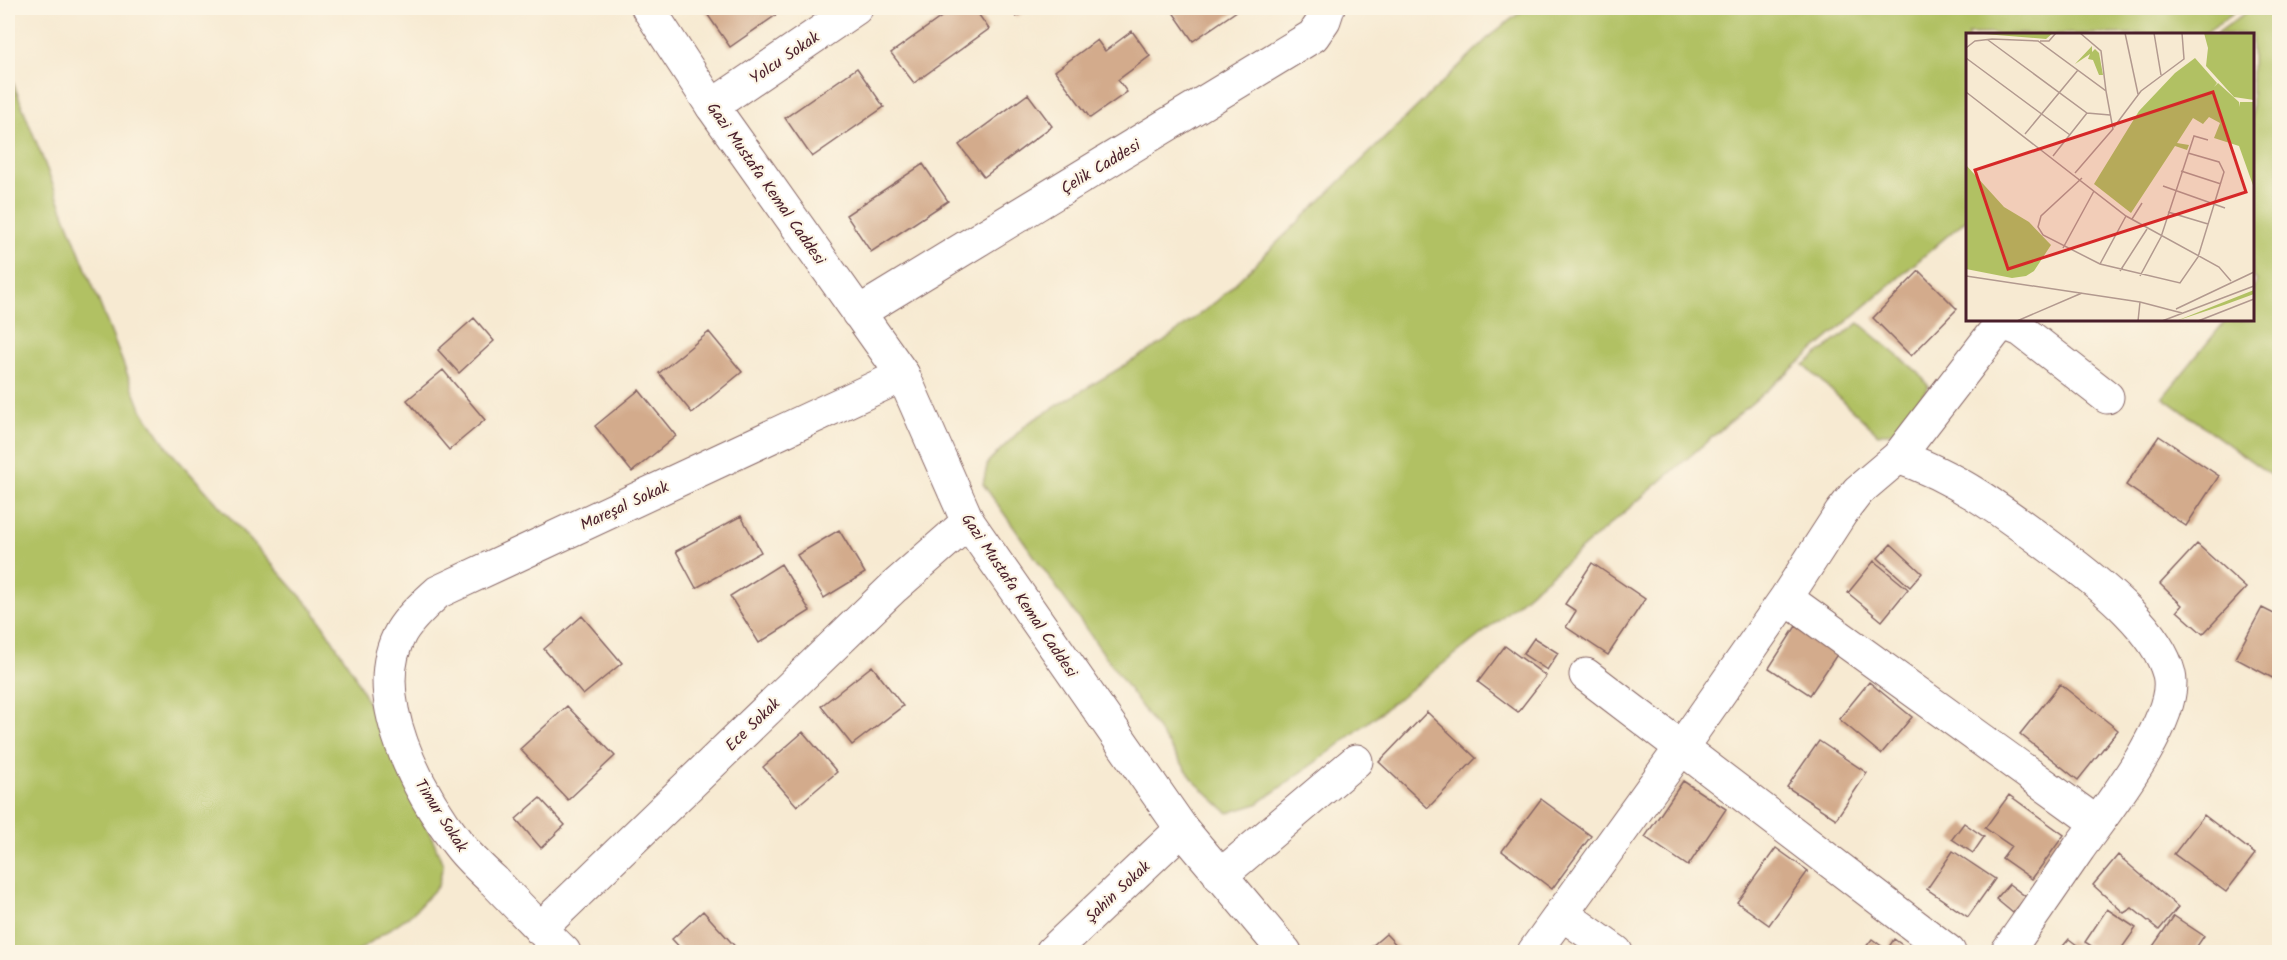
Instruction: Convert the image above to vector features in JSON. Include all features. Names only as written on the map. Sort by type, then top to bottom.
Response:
[{"type":"street","name":"Gazi Mustafa Kemal Caddesi","points":[[648,8],[712,106],[903,375],[968,522],[1182,829],[1285,952]]},
{"type":"street","name":"Yolcu Sokak","points":[[712,106],[856,8]]},
{"type":"street","name":"Çelik Caddesi","points":[[858,313],[1313,36],[1331,12]]},
{"type":"street","points":[[1534,952],[1682,748],[1786,598],[1840,513],[1858,491],[1898,457],[2000,326],[2011,326],[2021,330],[2107,397]]},
{"type":"street","name":"Mareşal Sokak","points":[[388,678],[393,652],[401,632],[438,592],[903,375]]},
{"type":"street","points":[[1898,457],[1925,466],[2002,511],[2092,579],[2142,627],[2159,650],[2170,676],[2168,702],[2159,725],[2137,766],[2007,952]]},
{"type":"street","name":"Ece Sokak","points":[[540,929],[894,587],[968,522]]},
{"type":"street","points":[[1786,598],[2097,823]]},
{"type":"street","points":[[1586,675],[1949,952]]},
{"type":"street","name":"Timur Sokak","points":[[388,678],[393,714],[407,759],[427,798],[459,846],[564,952]]},
{"type":"street","points":[[1220,876],[1356,761]]},
{"type":"street","name":"Şahin Sokak","points":[[1052,952],[1182,829]]},
{"type":"street","points":[[1561,913],[1616,952]]},
{"type":"green space","points":[[1526,8],[2240,8],[2205,33],[1966,33],[1966,220],[1489,628],[1331,751],[1257,804],[1228,813],[1195,782],[983,484],[988,462],[1028,423],[1162,343],[1218,300],[1492,34]]},
{"type":"green space","points":[[2252,8],[2279,8],[2279,481],[2163,397],[2225,321],[2254,321],[2254,286],[2257,281],[2254,278],[2254,33],[2217,33]]},
{"type":"green space","points":[[8,70],[141,409],[171,452],[314,611],[353,672],[434,842],[443,865],[438,886],[412,914],[356,952],[8,952]]},
{"type":"green space","points":[[1859,323],[1919,373],[1929,387],[1894,432],[1878,434],[1804,365]]},
{"type":"building","points":[[703,8],[771,8],[776,15],[730,47]]},
{"type":"building","points":[[954,8],[974,8],[989,29],[914,83],[891,53]]},
{"type":"building","points":[[1010,8],[1031,8],[1016,17]]},
{"type":"building","points":[[1170,8],[1241,8],[1193,41]]},
{"type":"building","points":[[1132,31],[1150,56],[1118,80],[1127,92],[1090,118],[1055,71],[1097,40],[1105,51]]},
{"type":"building","points":[[857,68],[884,107],[812,157],[785,118]]},
{"type":"building","points":[[1028,94],[1052,126],[984,177],[959,145]]},
{"type":"building","points":[[923,164],[948,201],[871,252],[846,215]]},
{"type":"building","points":[[1919,271],[1957,309],[1911,356],[1873,318]]},
{"type":"building","points":[[474,318],[494,341],[459,373],[438,350]]},
{"type":"building","points":[[709,332],[742,372],[692,413],[659,373]]},
{"type":"building","points":[[443,370],[485,420],[449,450],[407,400]]},
{"type":"building","points":[[639,390],[676,436],[632,472],[595,426]]},
{"type":"building","points":[[2159,436],[2219,476],[2186,526],[2126,485]]},
{"type":"building","points":[[741,516],[761,552],[696,588],[676,551]]},
{"type":"building","points":[[839,530],[865,573],[824,598],[797,555]]},
{"type":"building","points":[[1891,544],[1922,573],[1910,587],[1878,558]]},
{"type":"building","points":[[2197,544],[2246,588],[2203,634],[2177,611],[2182,605],[2160,584]]},
{"type":"building","points":[[1874,561],[1908,589],[1882,621],[1848,593]]},
{"type":"building","points":[[1592,563],[1645,599],[1608,655],[1566,627],[1576,611],[1565,604]]},
{"type":"building","points":[[781,564],[810,611],[759,643],[730,596]]},
{"type":"building","points":[[2262,608],[2280,617],[2280,682],[2235,658]]},
{"type":"building","points":[[582,616],[622,663],[583,695],[544,649]]},
{"type":"building","points":[[1796,626],[1838,653],[1810,695],[1769,668]]},
{"type":"building","points":[[1534,638],[1558,653],[1547,670],[1523,654]]},
{"type":"building","points":[[1505,646],[1546,676],[1518,712],[1478,682]]},
{"type":"building","points":[[872,666],[903,706],[852,745],[821,706]]},
{"type":"building","points":[[1869,682],[1912,717],[1881,754],[1839,719]]},
{"type":"building","points":[[2060,684],[2118,730],[2078,780],[2020,734]]},
{"type":"building","points":[[567,706],[615,756],[568,800],[520,749]]},
{"type":"building","points":[[1427,712],[1476,758],[1428,808],[1379,762]]},
{"type":"building","points":[[803,732],[837,772],[797,806],[763,767]]},
{"type":"building","points":[[1819,741],[1867,773],[1836,819],[1787,787]]},
{"type":"building","points":[[1683,781],[1726,809],[1688,866],[1645,837]]},
{"type":"building","points":[[2009,795],[2064,835],[2032,879],[2002,858],[2011,846],[1985,828]]},
{"type":"building","points":[[540,798],[565,825],[541,848],[516,819]]},
{"type":"building","points":[[1541,799],[1591,836],[1552,889],[1502,851]]},
{"type":"building","points":[[2204,815],[2255,854],[2226,892],[2174,854]]},
{"type":"building","points":[[1964,823],[1984,837],[1973,853],[1952,839]]},
{"type":"building","points":[[1776,848],[1808,871],[1769,925],[1737,902]]},
{"type":"building","points":[[1953,851],[1995,879],[1968,917],[1927,889]]},
{"type":"building","points":[[2118,855],[2178,907],[2159,930],[2132,908],[2124,913],[2093,885]]},
{"type":"building","points":[[2009,884],[2026,897],[2013,913],[1996,899]]},
{"type":"building","points":[[2107,909],[2136,928],[2119,952],[2101,952],[2085,942]]},
{"type":"building","points":[[703,911],[740,952],[684,952],[672,939]]},
{"type":"building","points":[[2174,916],[2204,936],[2193,952],[2149,952]]},
{"type":"building","points":[[1386,934],[1403,952],[1365,952]]},
{"type":"building","points":[[1872,939],[1887,950],[1894,939],[1912,952],[1862,952]]},
{"type":"building","points":[[2069,939],[2086,952],[2058,952]]}]
